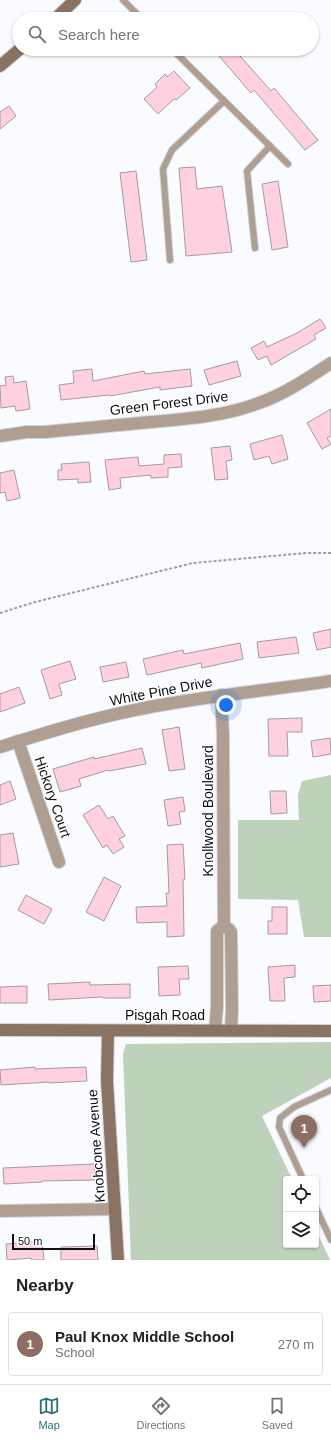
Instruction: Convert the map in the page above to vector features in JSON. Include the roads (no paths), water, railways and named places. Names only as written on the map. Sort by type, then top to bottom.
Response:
[{"type":"street","points":[[62,12],[75,0]]},
{"type":"street","points":[[0,66],[12,56]]},
{"type":"street","name":"Green Forest Drive","points":[[0,436],[27,432],[45,432],[184,419],[221,414],[241,409],[277,396],[331,363]]},
{"type":"street","name":"White Pine Drive","points":[[0,746],[134,710],[222,695],[331,681]]},
{"type":"street","name":"Knollwood Boulevard","points":[[222,695],[224,927]]},
{"type":"street","name":"Hickory Court","points":[[18,741],[59,862]]},
{"type":"street","name":"Knollwood Boulevard","points":[[216,1030],[217,931],[219,928],[224,927],[229,929],[231,932],[231,1030]]},
{"type":"street","name":"Pisgah Road","points":[[0,1030],[331,1031]]},
{"type":"street","name":"Knobcone Avenue","points":[[108,1030],[107,1089],[118,1260]]},
{"type":"street","points":[[0,1211],[115,1209]]},
{"type":"lane","points":[[123,0],[135,12]]},
{"type":"lane","points":[[179,56],[288,164]]},
{"type":"lane","points":[[170,260],[163,168],[172,150],[224,101]]},
{"type":"lane","points":[[254,248],[247,171],[270,146]]},
{"type":"lane","points":[[302,1176],[279,1127],[280,1118],[294,1107],[331,1090]]},
{"type":"lane","points":[[318,1212],[331,1240]]},
{"type":"place","name":"Paul Knox Middle School","points":[[304,1148]]}]
